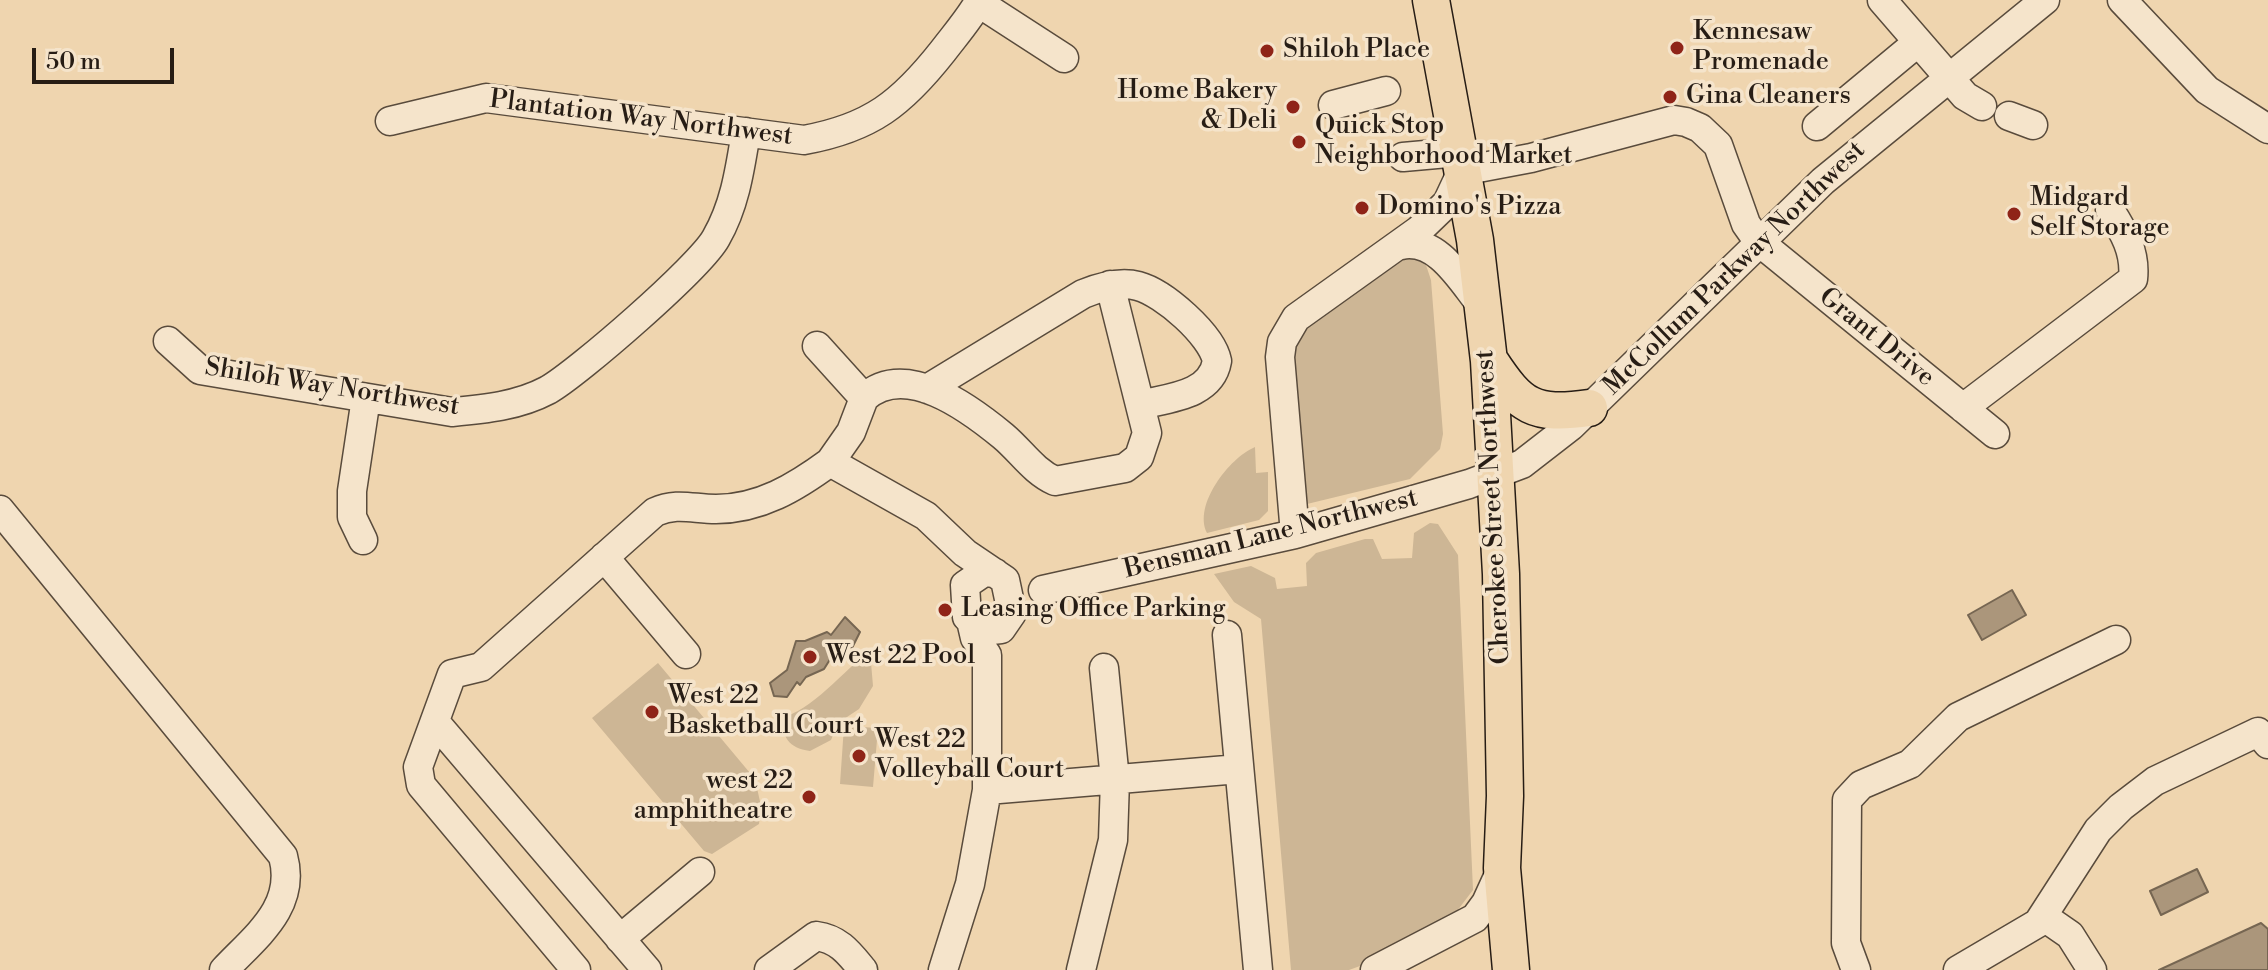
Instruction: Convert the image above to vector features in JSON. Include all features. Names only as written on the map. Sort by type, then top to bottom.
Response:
[{"type":"main road","name":"Cherokee Street Northwest","points":[[1431,0],[1461,162],[1489,361],[1498,475],[1505,796],[1502,868],[1509,958]]},
{"type":"main road","points":[[1489,361],[1514,394],[1531,407],[1556,412],[1589,408]]},
{"type":"street","points":[[1882,0],[1947,78],[1965,96],[1982,106]]},
{"type":"street","name":"McCollum Parkway Northwest","points":[[1498,475],[1540,452],[1589,408],[1758,241],[1854,154],[2045,0]]},
{"type":"street","points":[[2122,0],[2207,90],[2268,129]]},
{"type":"street","points":[[980,1],[1064,58]]},
{"type":"street","name":"Plantation Way Northwest","points":[[390,121],[486,98],[804,140],[834,134],[873,119],[915,86],[980,1]]},
{"type":"street","points":[[1817,126],[1917,43]]},
{"type":"street","points":[[1333,105],[1386,91]]},
{"type":"street","points":[[1403,157],[1461,162],[1516,161],[1674,120],[1686,122],[1700,128],[1718,145],[1746,224],[1758,241]]},
{"type":"street","name":"Shiloh Way Northwest","points":[[168,341],[200,370],[452,412],[495,408],[530,398],[563,380],[699,262],[715,240],[736,189],[746,132]]},
{"type":"street","points":[[1295,534],[1282,342],[1296,318],[1401,245],[1447,203],[1461,162]]},
{"type":"street","points":[[1963,408],[2133,279],[2134,259],[2125,234],[2110,210]]},
{"type":"street","name":"Grant Drive","points":[[1758,241],[1995,434]]},
{"type":"street","points":[[1401,245],[1422,245],[1435,252],[1482,306]]},
{"type":"street","points":[[927,389],[1055,308],[1110,285],[1137,285],[1150,291],[1196,326],[1214,349],[1215,371],[1203,386],[1140,405]]},
{"type":"street","points":[[576,970],[421,785],[418,767],[452,674],[481,667],[655,512],[667,506],[718,509],[747,505],[786,492],[830,462],[851,432],[864,398],[892,383],[927,389],[1004,437],[1045,477],[1063,482],[1125,468],[1139,457],[1147,433],[1110,285]]},
{"type":"street","points":[[817,346],[864,398]]},
{"type":"street","points":[[363,540],[352,517],[352,491],[366,398]]},
{"type":"street","points":[[830,462],[926,516],[969,554],[1000,576],[1007,621]]},
{"type":"street","name":"Bensman Lane Northwest","points":[[1039,588],[1295,534],[1498,475]]},
{"type":"street","points":[[0,510],[283,856],[287,873],[285,895],[277,914],[224,970]]},
{"type":"street","points":[[943,970],[970,884],[987,790],[987,655],[975,638],[963,595],[962,562],[969,554],[996,552],[1004,555],[1039,588]]},
{"type":"street","points":[[604,557],[686,654]]},
{"type":"street","points":[[965,585],[984,572],[1039,588]]},
{"type":"street","points":[[987,655],[1007,621],[1039,588]]},
{"type":"street","points":[[972,625],[982,631],[1007,621]]},
{"type":"street","points":[[1227,635],[1258,970]]},
{"type":"street","points":[[1856,970],[1846,943],[1847,800],[1861,785],[1910,764],[1958,717],[2116,640]]},
{"type":"street","points":[[1081,970],[1113,840],[1115,780],[1104,668]]},
{"type":"street","points":[[436,723],[647,970]]},
{"type":"street","points":[[1958,970],[2024,933],[2044,917],[2098,830],[2155,781],[2258,732],[2268,744]]},
{"type":"street","points":[[987,790],[1239,769]]},
{"type":"street","points":[[1375,970],[1458,930],[1481,910],[1502,868]]},
{"type":"street","points":[[620,939],[700,872]]},
{"type":"street","points":[[2044,917],[2070,935],[2092,970]]},
{"type":"street","points":[[1458,930],[1486,934],[1509,958]]},
{"type":"street","points":[[769,970],[816,936],[843,946],[863,970]]},
{"type":"shaded area","points":[[1423,256],[1431,280],[1443,434],[1440,449],[1410,479],[1307,504],[1291,360],[1295,337],[1308,320],[1402,259]]},
{"type":"shaded area","points":[[1255,447],[1256,473],[1268,472],[1268,511],[1259,520],[1207,533],[1204,522],[1209,496],[1235,461]]},
{"type":"shaded area","points":[[1430,523],[1438,524],[1458,555],[1473,890],[1457,911],[1461,917],[1360,966],[1349,970],[1291,970],[1261,619],[1234,602],[1214,574],[1251,566],[1275,578],[1277,589],[1307,586],[1306,563],[1316,553],[1373,539],[1382,559],[1412,558],[1414,533]]},
{"type":"shaded area","points":[[2012,590],[2026,615],[1982,640],[1968,615]]},
{"type":"shaded area","name":"West 22 Pool","points":[[845,617],[860,632],[852,648],[845,645],[840,649],[843,653],[839,656],[834,653],[824,669],[806,677],[800,685],[797,682],[787,697],[774,696],[770,683],[787,670],[796,641],[805,641],[827,632],[831,635]]},
{"type":"shaded area","points":[[870,651],[873,686],[859,709],[838,723],[831,740],[810,751],[792,744],[785,736],[781,717],[803,708]]},
{"type":"shaded area","points":[[658,663],[755,779],[761,806],[759,824],[712,854],[704,851],[592,718]]},
{"type":"shaded area","name":"West 22 Volleyball Court","points":[[844,726],[878,728],[873,787],[840,784]]},
{"type":"shaded area","points":[[2197,869],[2208,892],[2161,915],[2150,891]]},
{"type":"shaded area","points":[[2261,923],[2268,929],[2268,970],[2159,970]]},
{"type":"place","name":"Kennesaw Promenade","points":[[1677,48]]},
{"type":"place","name":"Shiloh Place","points":[[1267,51]]},
{"type":"place","name":"Gina Cleaners","points":[[1670,97]]},
{"type":"place","name":"Home Bakery & Deli","points":[[1293,107]]},
{"type":"place","name":"Quick Stop Neighborhood Market","points":[[1299,142]]},
{"type":"place","name":"Domino's Pizza","points":[[1362,208]]},
{"type":"place","name":"Midgard Self Storage","points":[[2014,214]]},
{"type":"place","name":"Leasing Office Parking","points":[[945,610]]},
{"type":"place","name":"West 22 Pool","points":[[810,657]]},
{"type":"place","name":"West 22 Basketball Court","points":[[652,712]]},
{"type":"place","name":"West 22 Volleyball Court","points":[[859,756]]},
{"type":"place","name":"west 22 amphitheatre","points":[[809,797]]}]
